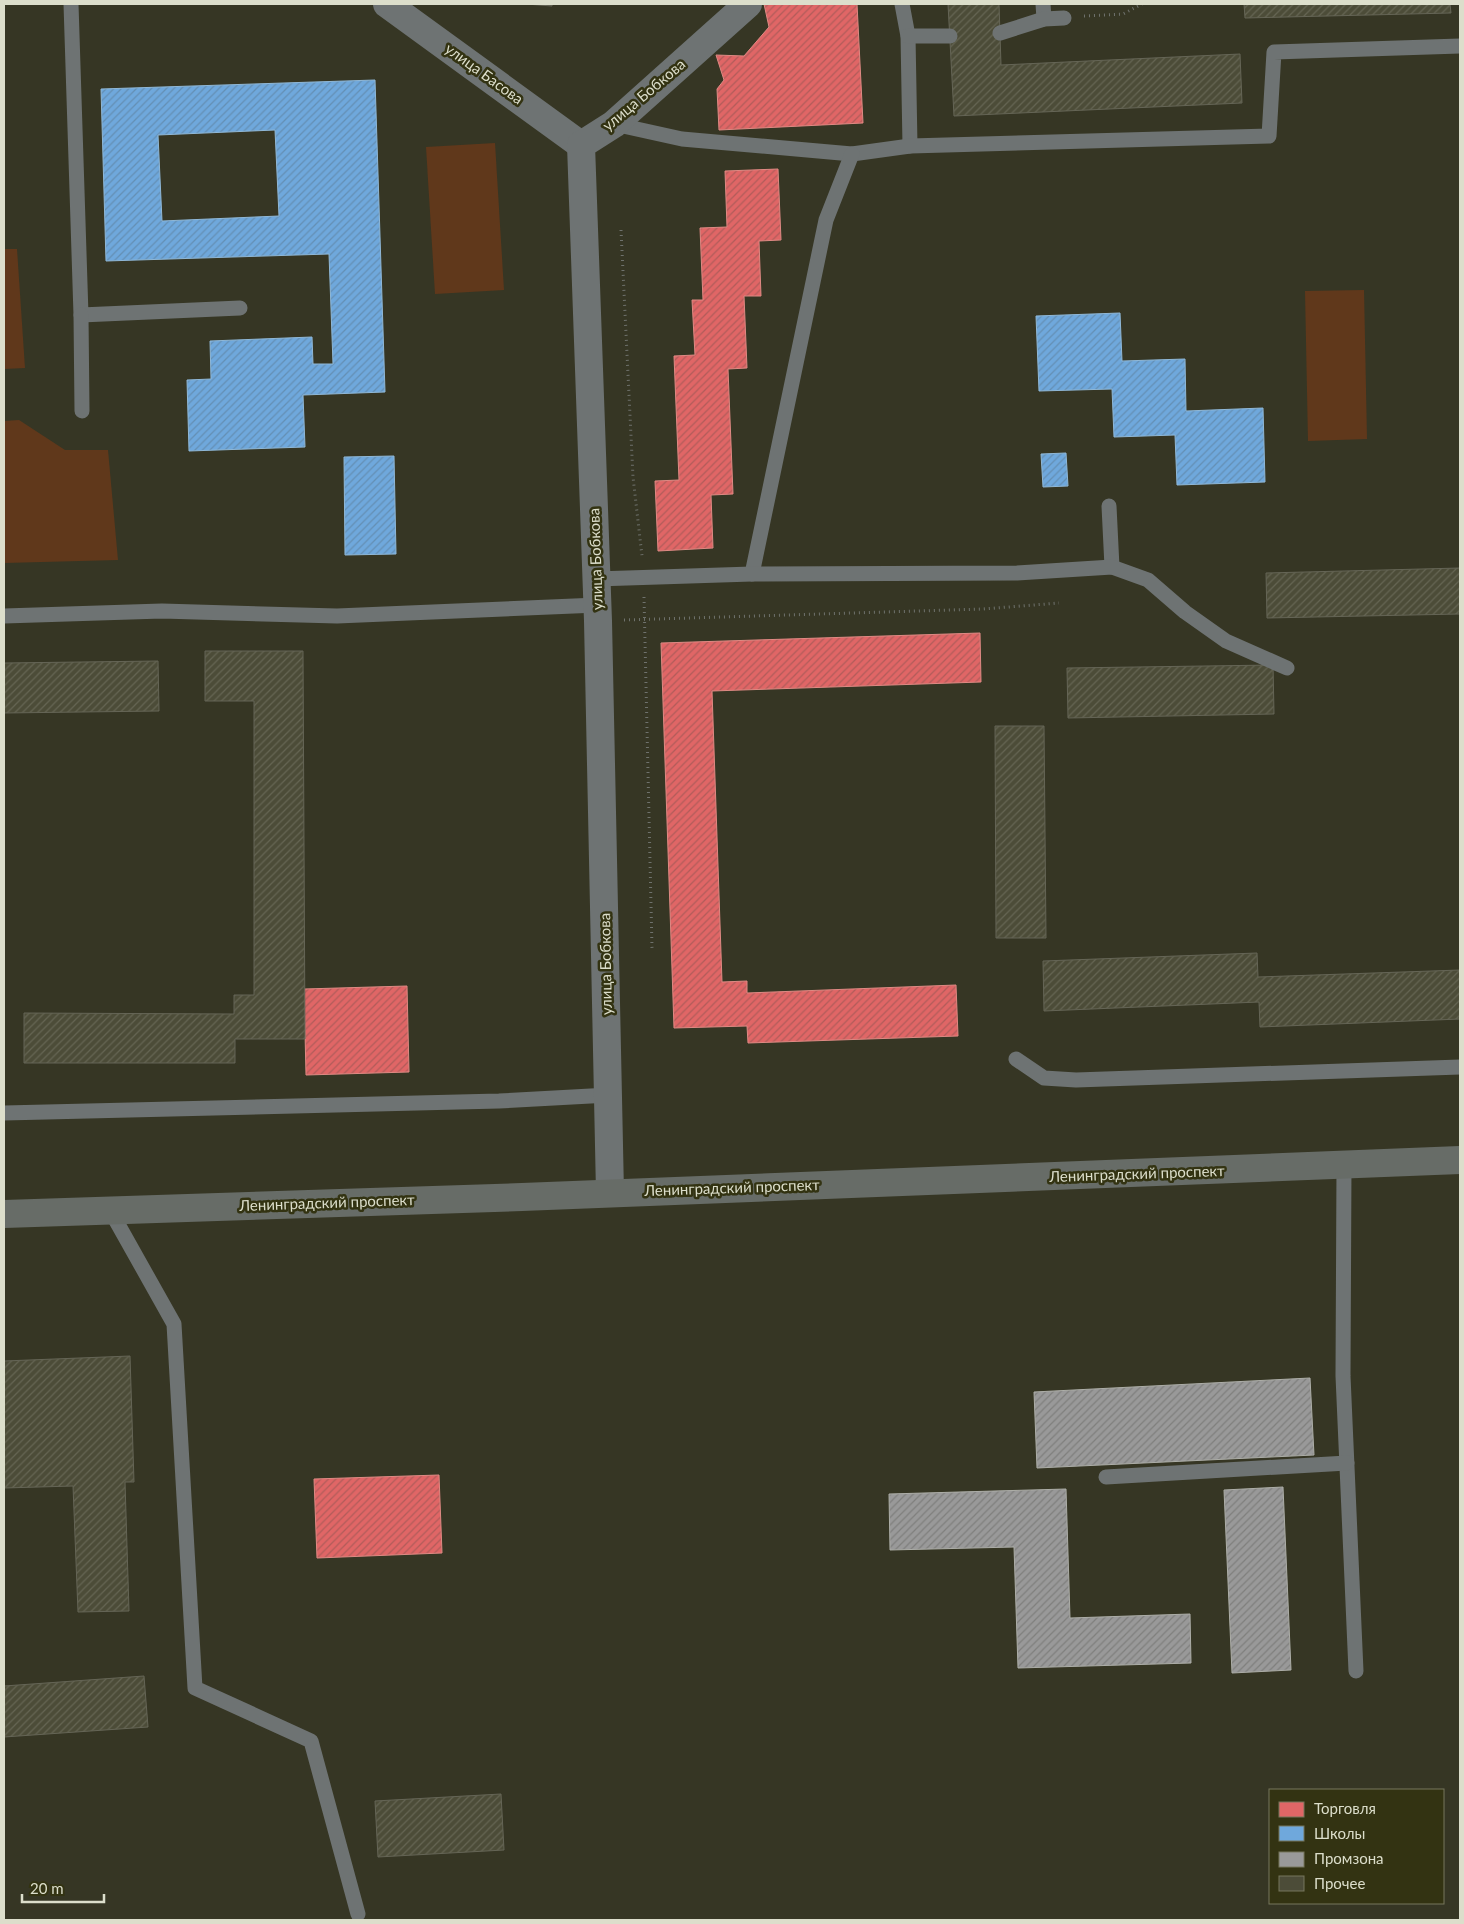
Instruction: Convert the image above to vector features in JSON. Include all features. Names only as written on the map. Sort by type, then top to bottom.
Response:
[{"type":"street","name":"улица Басова","points":[[388,4],[581,145]]},
{"type":"street","name":"улица Бобкова","points":[[610,1193],[597,602],[581,145],[614,124],[748,4]]},
{"type":"street","name":"Ленинградский проспект","points":[[4,1214],[1344,1166],[1460,1160]]},
{"type":"lane","points":[[71,4],[81,315],[82,411]]},
{"type":"lane","points":[[902,4],[908,36],[910,146]]},
{"type":"lane","points":[[1043,4],[1044,19]]},
{"type":"lane","points":[[1000,33],[1044,19],[1064,18]]},
{"type":"lane","points":[[908,36],[950,36]]},
{"type":"lane","points":[[614,124],[682,139],[852,154],[910,146],[1270,136],[1274,52],[1460,46]]},
{"type":"lane","points":[[752,574],[826,220],[852,154]]},
{"type":"lane","points":[[81,315],[240,308]]},
{"type":"lane","points":[[1109,506],[1112,567]]},
{"type":"lane","points":[[4,616],[162,611],[337,616],[597,602],[752,574],[1017,573],[1112,567],[1148,580],[1185,612],[1226,641],[1287,668]]},
{"type":"lane","points":[[1016,1059],[1044,1078],[1076,1080],[1460,1067]]},
{"type":"lane","points":[[4,1113],[499,1100],[609,1095]]},
{"type":"lane","points":[[1344,1166],[1344,1376],[1356,1671]]},
{"type":"lane","points":[[110,1210],[174,1324],[195,1688],[311,1741],[358,1914]]},
{"type":"lane","points":[[1106,1477],[1347,1463]]},
{"type":"path","points":[[1064,18],[1123,14],[1142,4]]},
{"type":"path","points":[[597,602],[982,609],[1059,604]]},
{"type":"shaded area","points":[[495,143],[504,290],[435,294],[426,147]]},
{"type":"shaded area","points":[[4,249],[17,249],[25,368],[4,369]]},
{"type":"shaded area","points":[[1364,290],[1367,439],[1308,441],[1305,291]]},
{"type":"shaded area","points":[[19,420],[65,450],[108,450],[118,560],[4,563],[4,421]]},
{"type":"building: Торговля","points":[[764,4],[857,4],[863,123],[719,130],[717,89],[724,80],[716,55],[744,56],[769,27]]},
{"type":"building: Торговля","points":[[778,169],[781,240],[759,241],[761,296],[744,296],[747,368],[728,369],[733,494],[711,495],[713,548],[658,551],[655,481],[679,480],[674,356],[695,355],[692,300],[703,300],[700,228],[727,227],[725,171]]},
{"type":"building: Торговля","points":[[980,633],[981,682],[712,691],[722,982],[747,981],[747,993],[956,985],[958,1036],[748,1043],[747,1026],[674,1028],[661,643]]},
{"type":"building: Торговля","points":[[407,986],[409,1072],[306,1075],[304,989]]},
{"type":"building: Торговля","points":[[439,1475],[442,1553],[317,1558],[314,1479]]},
{"type":"building: Школы","points":[[375,80],[385,392],[303,395],[305,447],[189,451],[187,380],[211,379],[210,341],[312,337],[313,364],[333,364],[329,254],[106,261],[101,89]],"holes":[[[275,130],[279,216],[162,221],[158,135]]]},
{"type":"building: Школы","points":[[1120,313],[1122,361],[1185,359],[1186,411],[1263,408],[1265,482],[1177,485],[1175,435],[1114,437],[1112,389],[1039,391],[1036,316]]},
{"type":"building: Школы","points":[[1066,453],[1068,486],[1043,487],[1041,454]]},
{"type":"building: Школы","points":[[394,456],[396,554],[345,555],[344,457]]},
{"type":"building: Промзона","points":[[1310,1378],[1314,1455],[1037,1468],[1034,1392]]},
{"type":"building: Промзона","points":[[1283,1487],[1291,1670],[1232,1673],[1224,1490]]},
{"type":"building: Промзона","points":[[1066,1489],[1070,1618],[1190,1614],[1191,1663],[1018,1668],[1014,1547],[890,1550],[889,1494]]},
{"type":"building: Прочее","points":[[526,4],[552,4],[552,6]]},
{"type":"building: Прочее","points":[[948,4],[999,4],[1001,65],[1240,54],[1242,103],[954,116]]},
{"type":"building: Прочее","points":[[1244,4],[1450,4],[1451,13],[1245,18]]},
{"type":"building: Прочее","points":[[1460,568],[1460,614],[1267,618],[1266,573]]},
{"type":"building: Прочее","points":[[205,651],[303,651],[305,1039],[235,1039],[235,1063],[24,1063],[24,1013],[234,1014],[234,995],[254,995],[254,701],[205,701]]},
{"type":"building: Прочее","points":[[158,661],[159,711],[4,713],[4,663]]},
{"type":"building: Прочее","points":[[1273,665],[1274,714],[1068,718],[1067,668]]},
{"type":"building: Прочее","points":[[995,726],[1044,726],[1046,938],[996,938]]},
{"type":"building: Прочее","points":[[1257,953],[1258,977],[1460,970],[1460,1019],[1260,1027],[1259,1002],[1044,1011],[1043,961]]},
{"type":"building: Прочее","points":[[130,1356],[134,1482],[125,1482],[129,1611],[78,1612],[73,1486],[4,1488],[4,1361]]},
{"type":"building: Прочее","points":[[144,1676],[148,1727],[4,1737],[4,1686]]},
{"type":"building: Прочее","points":[[501,1794],[504,1850],[378,1857],[375,1801]]}]
